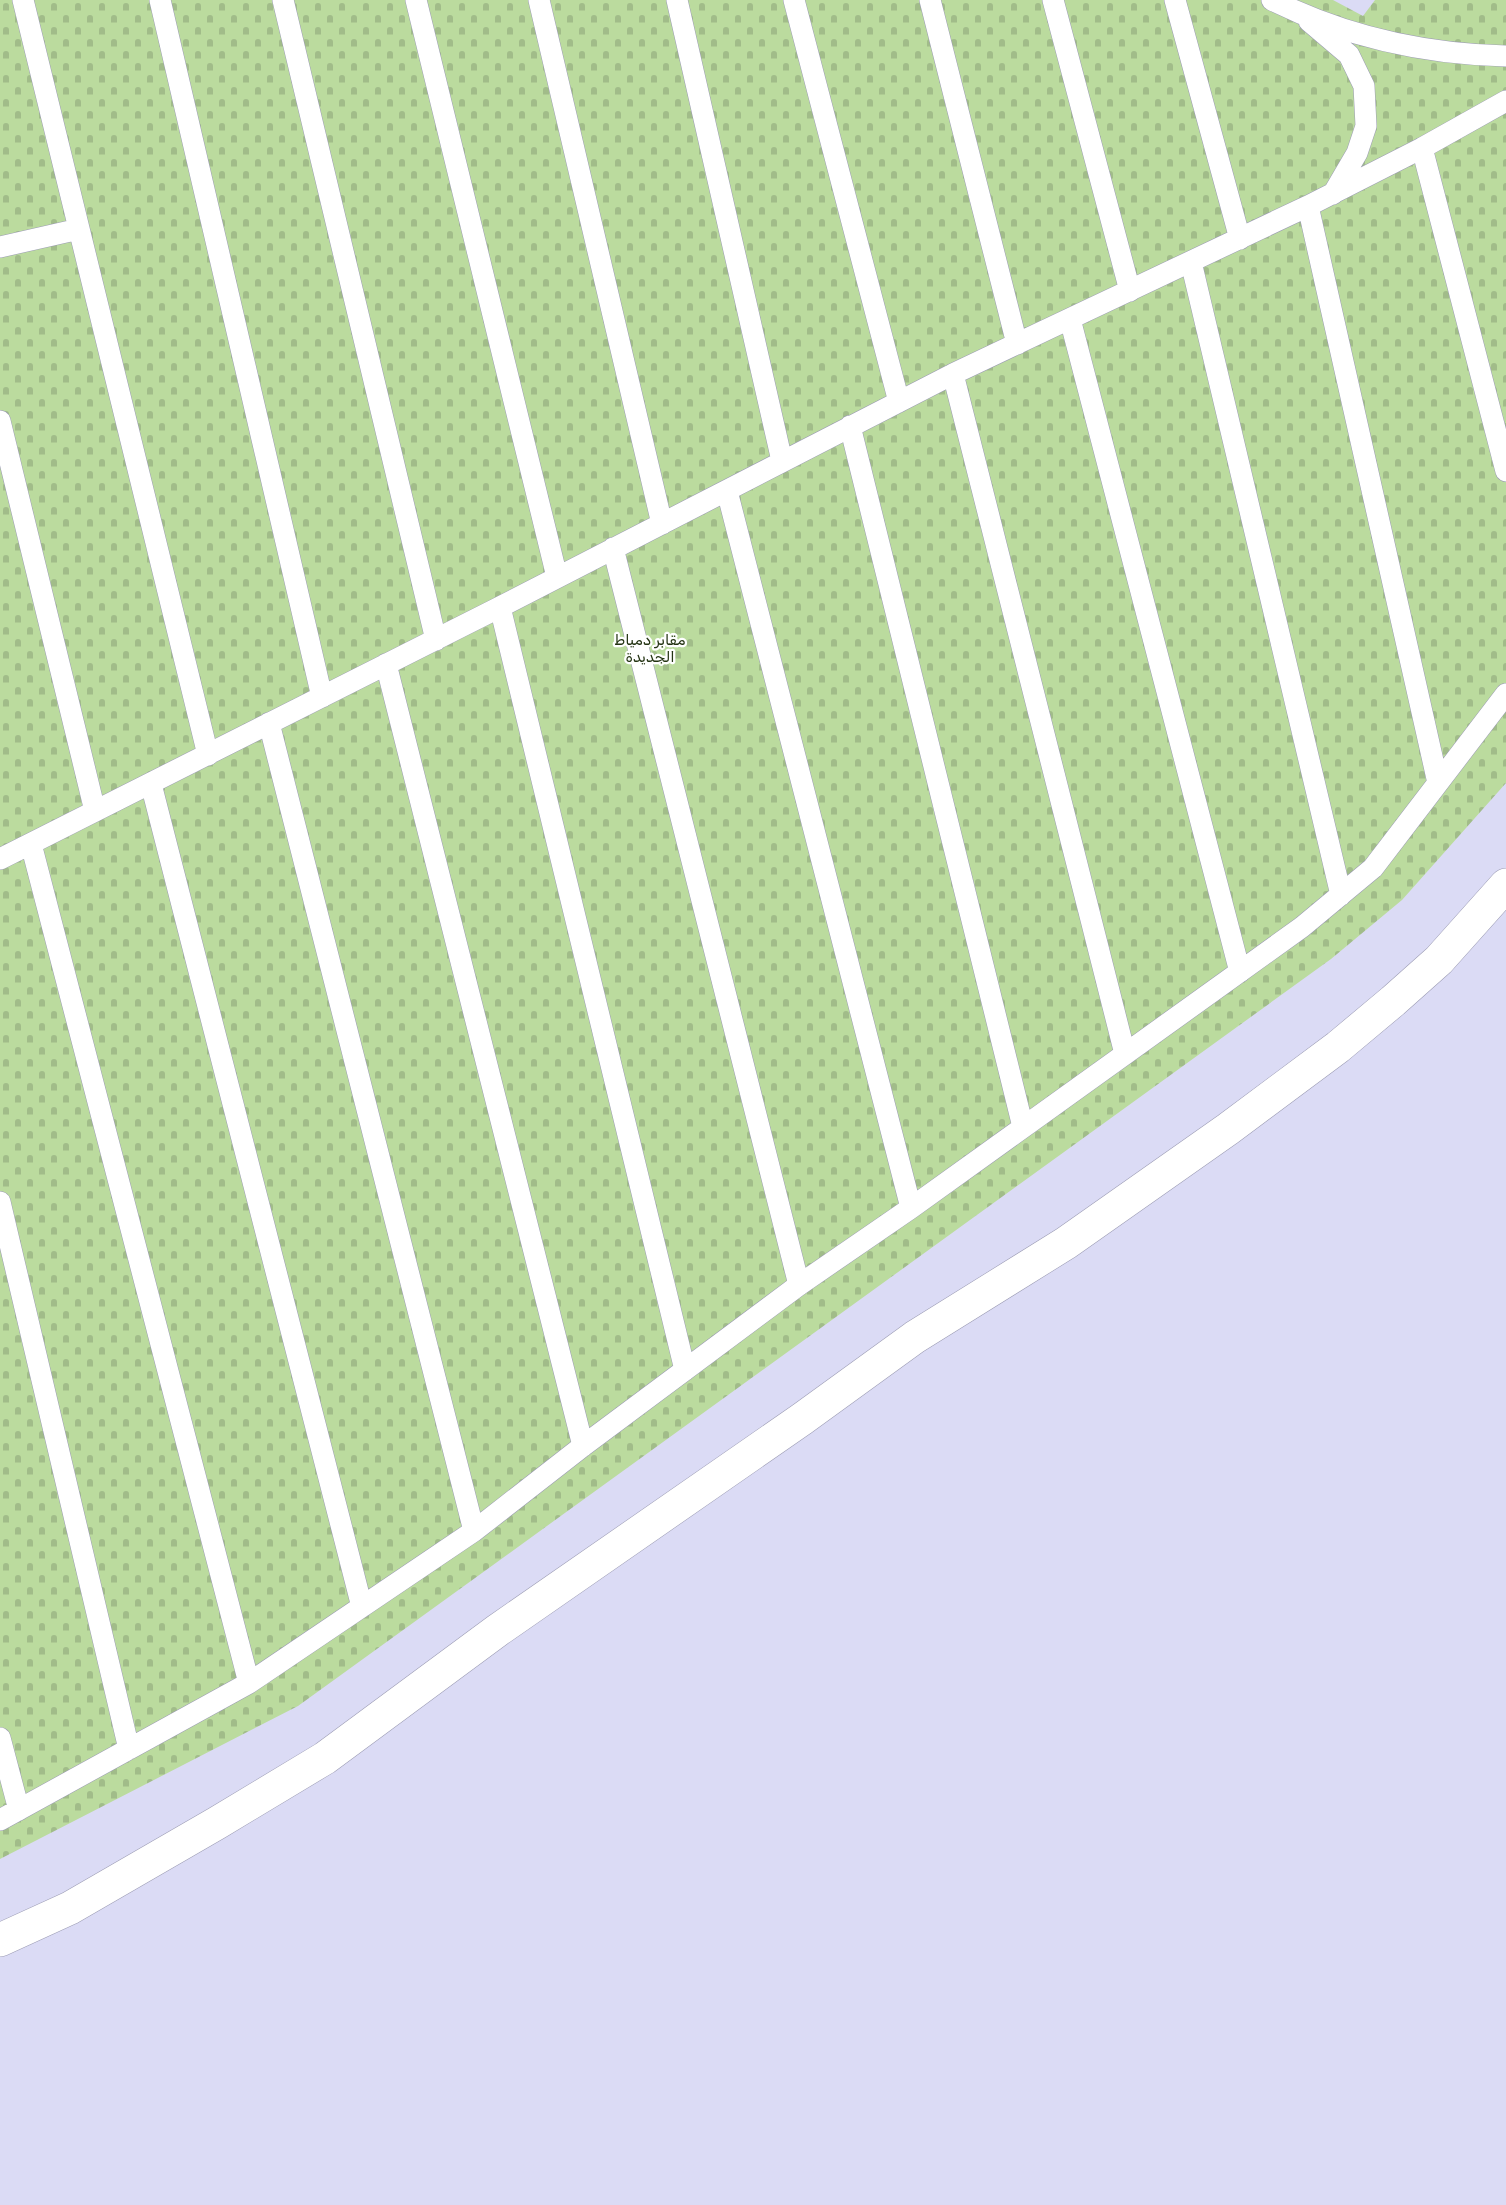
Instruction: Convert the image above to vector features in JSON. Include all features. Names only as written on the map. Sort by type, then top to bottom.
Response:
[{"type":"street","points":[[0,1941],[70,1908],[325,1758],[498,1630],[802,1419],[915,1336],[1066,1243],[1238,1122],[1338,1047],[1439,960],[1506,885]]},
{"type":"lane","points":[[23,0],[208,754]]},
{"type":"lane","points":[[160,0],[322,697]]},
{"type":"lane","points":[[284,0],[436,640]]},
{"type":"lane","points":[[416,0],[557,577]]},
{"type":"lane","points":[[538,0],[662,524]]},
{"type":"lane","points":[[677,0],[782,461]]},
{"type":"lane","points":[[794,0],[899,402]]},
{"type":"lane","points":[[930,0],[1017,344]]},
{"type":"lane","points":[[1053,0],[1130,291]]},
{"type":"lane","points":[[1175,0],[1240,239]]},
{"type":"lane","points":[[1272,0],[1302,15],[1393,44],[1461,55],[1506,56]]},
{"type":"lane","points":[[1302,15],[1349,55],[1364,86],[1366,126],[1357,153],[1333,194]]},
{"type":"lane","points":[[0,859],[436,640],[953,374],[1333,194],[1506,101]]},
{"type":"lane","points":[[1422,148],[1506,471]]},
{"type":"lane","points":[[1308,206],[1438,783]]},
{"type":"lane","points":[[0,247],[79,229]]},
{"type":"lane","points":[[1191,262],[1341,895]]},
{"type":"lane","points":[[1070,319],[1240,972]]},
{"type":"lane","points":[[953,374],[1125,1054]]},
{"type":"lane","points":[[0,421],[95,811]]},
{"type":"lane","points":[[850,426],[1023,1128]]},
{"type":"lane","points":[[727,491],[911,1208]]},
{"type":"lane","points":[[613,548],[798,1285]]},
{"type":"lane","points":[[500,607],[685,1370]]},
{"type":"lane","points":[[386,664],[583,1446]]},
{"type":"lane","points":[[0,1820],[249,1683],[474,1531],[798,1285],[911,1208],[1302,927],[1373,868],[1506,694]]},
{"type":"lane","points":[[269,723],[474,1531]]},
{"type":"lane","points":[[151,784],[362,1607]]},
{"type":"lane","points":[[30,844],[249,1683]]},
{"type":"lane","points":[[0,1202],[129,1749]]},
{"type":"lane","points":[[0,1738],[19,1810]]},
{"type":"green space","name":"مقابر دمياط الجديدة","points":[[0,0],[1333,0],[1363,16],[1375,0],[1506,0],[1506,783],[1402,900],[1331,959],[298,1706],[0,1859]]}]
